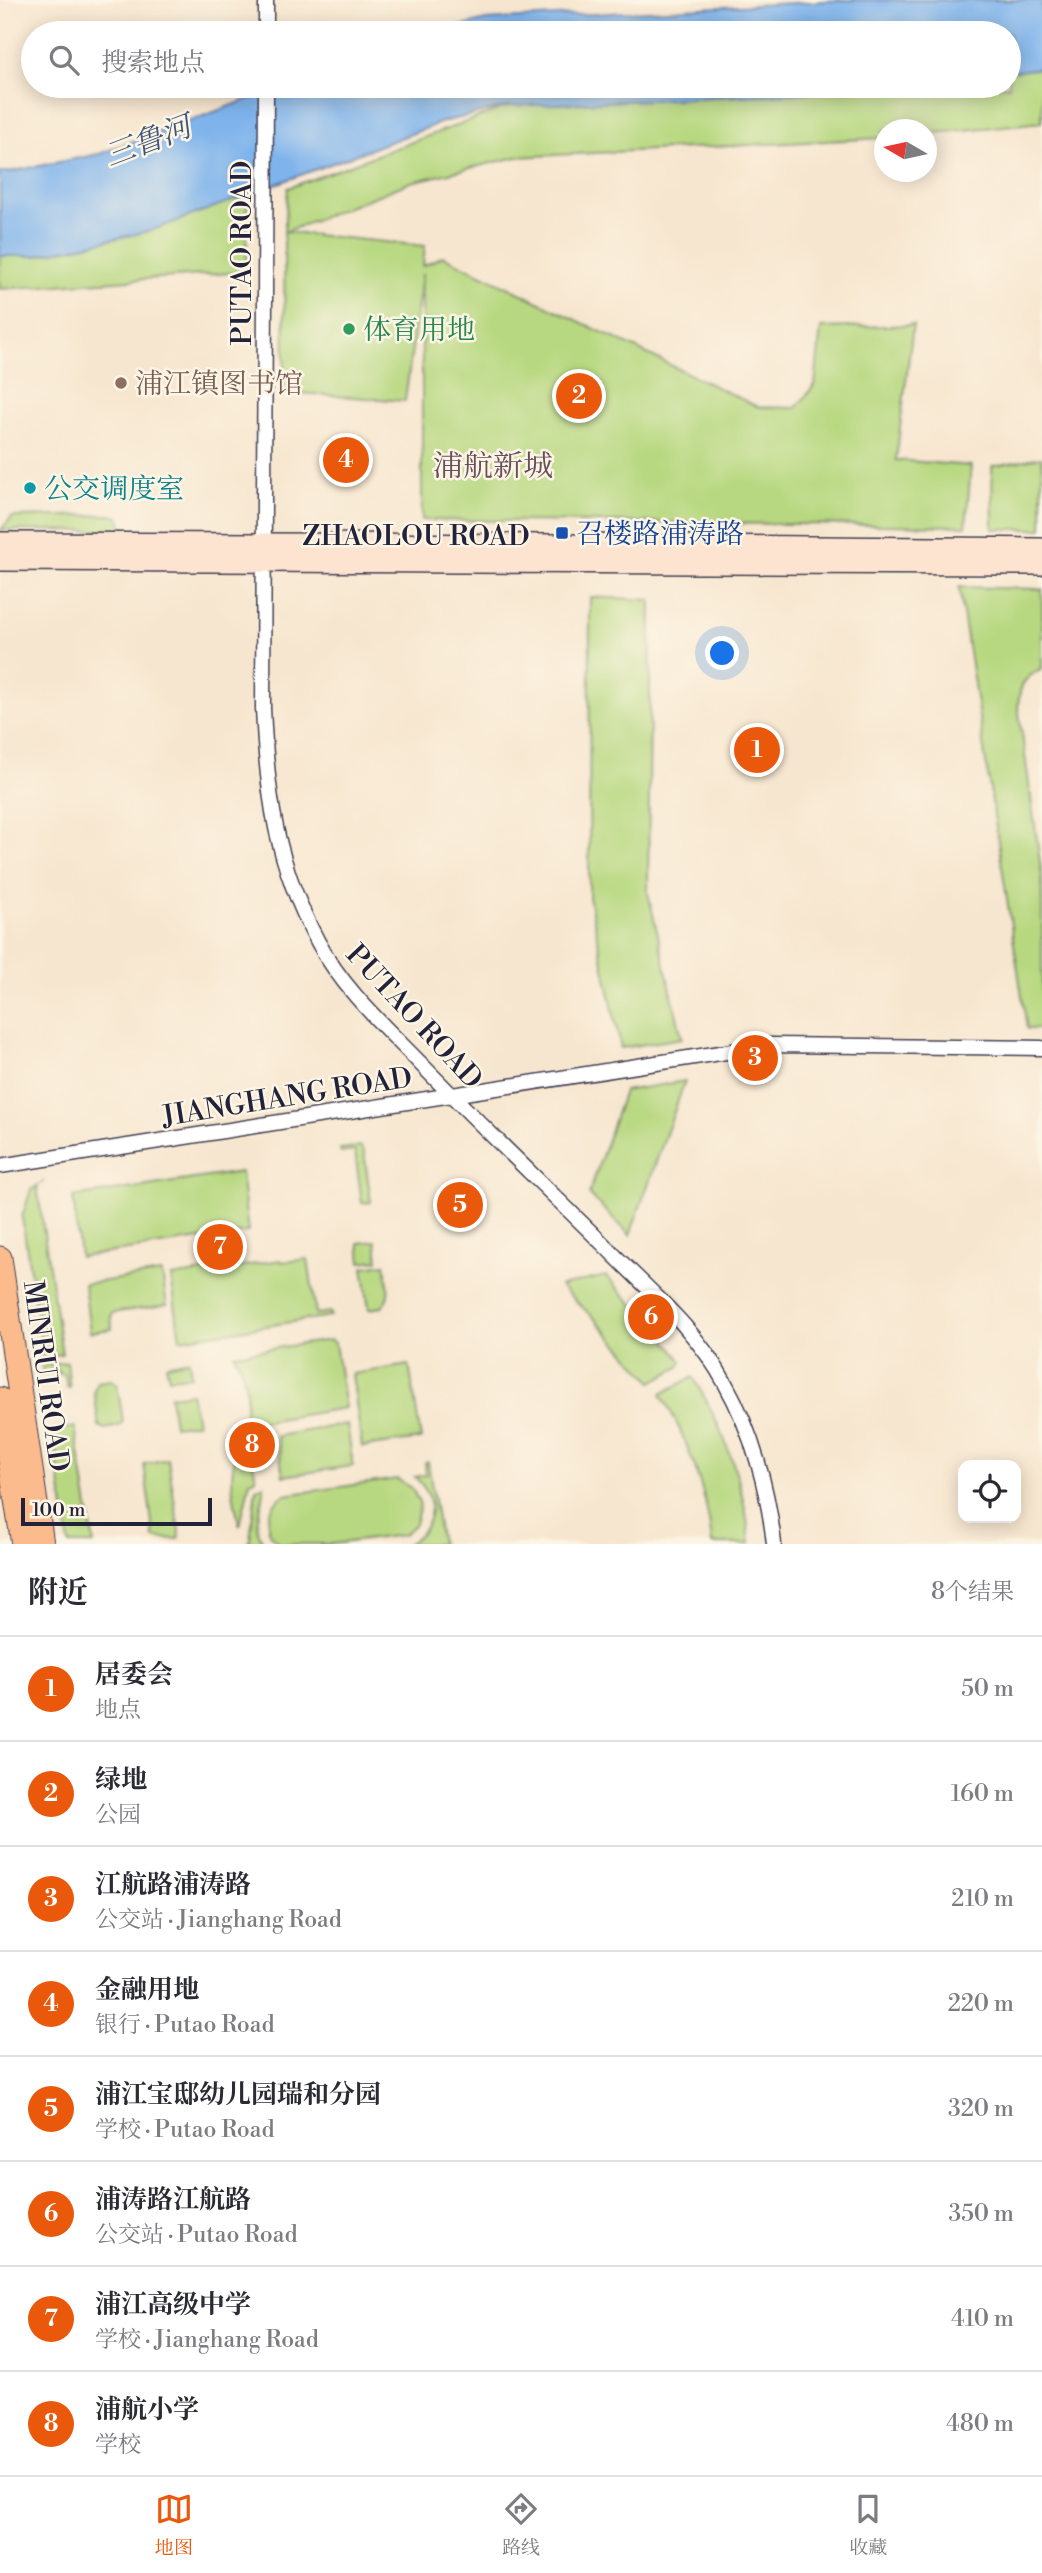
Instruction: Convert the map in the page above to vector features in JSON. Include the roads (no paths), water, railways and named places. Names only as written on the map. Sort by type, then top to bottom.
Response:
[{"type":"main road","name":"MINRUI ROAD","points":[[0,1258],[42,1544]]},
{"type":"main road","name":"MINRUI ROAD","points":[[0,1399],[23,1544]]},
{"type":"street","points":[[266,0],[266,21]]},
{"type":"street","name":"PUTAO ROAD","points":[[266,98],[262,708],[265,771],[284,866],[296,899],[318,944],[342,981],[451,1095],[681,1320],[725,1382],[751,1442],[763,1485],[774,1544]]},
{"type":"street","name":"ZHAOLOU ROAD","points":[[0,543],[264,554],[1042,564]]},
{"type":"street","name":"ZHAOLOU ROAD","points":[[0,560],[264,554],[1042,549]]},
{"type":"street","name":"JIANGHANG ROAD","points":[[0,1166],[771,1045],[1042,1048]]},
{"type":"water","points":[[845,0],[1042,0],[1042,68],[1021,71],[1021,21],[482,21]]},
{"type":"water","name":"三鲁河","points":[[252,98],[695,98],[509,106],[443,122],[150,231],[36,256],[0,256],[0,172],[99,154]]},
{"type":"place","name":"体育用地","points":[[349,329]]},
{"type":"place","name":"浦江镇图书馆","points":[[121,383]]},
{"type":"place","name":"绿地","points":[[579,396]]},
{"type":"place","name":"金融用地","points":[[346,460]]},
{"type":"place","name":"公交调度室","points":[[30,488]]},
{"type":"place","name":"召楼路浦涛路","points":[[562,533]]},
{"type":"place","name":"居委会","points":[[757,750]]},
{"type":"place","name":"江航路浦涛路","points":[[755,1058]]},
{"type":"place","name":"浦江宝邸幼儿园瑞和分园","points":[[460,1205]]},
{"type":"place","name":"浦江高级中学","points":[[220,1247]]},
{"type":"place","name":"浦涛路江航路","points":[[651,1317]]},
{"type":"place","name":"浦航小学","points":[[252,1445]]},
{"type":"district","name":"浦航新城","points":[[493,466]]}]
